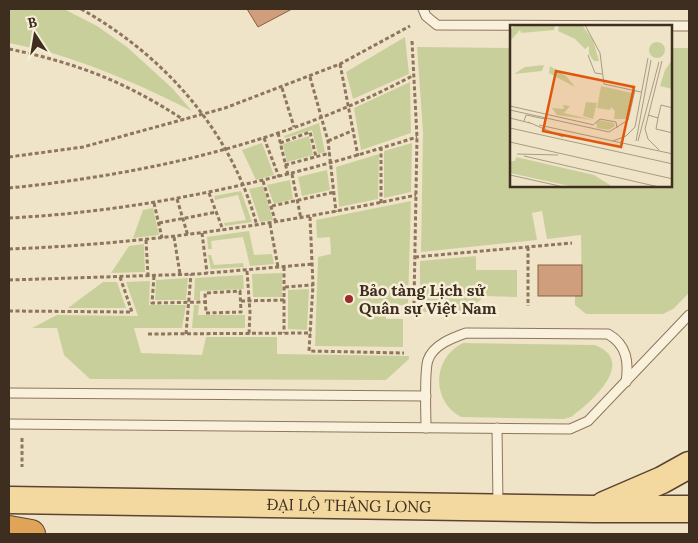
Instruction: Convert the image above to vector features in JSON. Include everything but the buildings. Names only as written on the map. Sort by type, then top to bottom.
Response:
[{"type":"highway","points":[[9,530],[31,534]]},
{"type":"main road","points":[[595,509],[662,480],[689,465]]},
{"type":"main road","name":"ĐẠI LỘ THĂNG LONG","points":[[9,500],[498,508],[689,509]]},
{"type":"lane","points":[[423,9],[426,16],[437,25],[510,25]]},
{"type":"lane","points":[[673,26],[689,26]]},
{"type":"lane","points":[[9,424],[570,429],[588,421],[689,315]]},
{"type":"lane","points":[[426,428],[427,360],[434,350],[449,339],[466,333],[608,334],[618,340],[624,350],[629,366],[626,382]]},
{"type":"lane","points":[[9,393],[426,396]]},
{"type":"lane","points":[[497,428],[498,508]]},
{"type":"path","points":[[81,9],[105,22],[138,46],[166,71],[204,115],[226,149],[244,186],[258,226]]},
{"type":"path","points":[[9,158],[83,146],[204,115],[310,77],[340,64],[410,26]]},
{"type":"path","points":[[412,41],[417,138],[414,303]]},
{"type":"path","points":[[9,49],[54,59],[107,77],[148,97],[185,120]]},
{"type":"path","points":[[340,64],[350,106],[358,156]]},
{"type":"path","points":[[9,188],[126,174],[226,149],[322,118],[414,75]]},
{"type":"path","points":[[310,77],[328,141],[332,163],[336,212]]},
{"type":"path","points":[[282,88],[294,128]]},
{"type":"path","points":[[328,141],[354,130]]},
{"type":"path","points":[[280,143],[310,132],[316,157]]},
{"type":"path","points":[[278,133],[288,175]]},
{"type":"path","points":[[264,138],[279,178]]},
{"type":"path","points":[[9,218],[60,215],[154,203],[209,193],[279,178],[417,138]]},
{"type":"path","points":[[381,149],[381,203]]},
{"type":"path","points":[[285,165],[330,153]]},
{"type":"path","points":[[292,174],[301,219]]},
{"type":"path","points":[[263,181],[276,223]]},
{"type":"path","points":[[272,206],[335,192]]},
{"type":"path","points":[[209,193],[223,230]]},
{"type":"path","points":[[9,249],[188,236],[301,219],[416,195]]},
{"type":"path","points":[[177,199],[188,236]]},
{"type":"path","points":[[154,203],[162,238]]},
{"type":"path","points":[[159,223],[217,212]]},
{"type":"path","points":[[310,217],[313,286],[309,351],[404,353]]},
{"type":"path","points":[[270,224],[278,268]]},
{"type":"path","points":[[202,233],[207,273]]},
{"type":"path","points":[[174,237],[180,274]]},
{"type":"path","points":[[146,240],[148,276]]},
{"type":"path","points":[[415,257],[572,243]]},
{"type":"path","points":[[528,247],[528,306]]},
{"type":"path","points":[[9,280],[154,276],[247,271],[313,264]]},
{"type":"path","points":[[284,267],[286,300],[284,334]]},
{"type":"path","points":[[247,271],[250,300],[249,334]]},
{"type":"path","points":[[186,334],[191,274]]},
{"type":"path","points":[[154,276],[152,303],[205,302]]},
{"type":"path","points":[[9,311],[132,312],[120,277]]},
{"type":"path","points":[[285,287],[313,286]]},
{"type":"path","points":[[240,291],[242,301],[241,312],[206,312],[205,302],[205,293],[240,291]]},
{"type":"path","points":[[242,301],[286,300]]},
{"type":"path","points":[[148,334],[311,333]]},
{"type":"path","points":[[22,435],[22,467]]},
{"type":"green space","points":[[9,9],[64,9],[97,26],[127,47],[172,88],[192,111],[148,90],[80,62],[9,43]]},
{"type":"green space","points":[[405,37],[409,74],[353,99],[346,72]]},
{"type":"green space","points":[[417,47],[510,48],[510,188],[673,188],[673,48],[689,48],[688,294],[673,309],[663,314],[586,314],[575,305],[575,296],[582,296],[581,235],[547,239],[542,211],[532,213],[537,240],[421,252],[423,132]]},
{"type":"green space","points":[[410,82],[411,133],[361,150],[354,108]]},
{"type":"green space","points":[[319,123],[325,152],[318,154],[312,130],[285,138],[284,136]]},
{"type":"green space","points":[[309,136],[313,155],[287,162],[283,144]]},
{"type":"green space","points":[[262,143],[274,175],[256,180],[242,150]]},
{"type":"green space","points":[[412,143],[411,192],[384,198],[384,151]]},
{"type":"green space","points":[[379,154],[378,199],[339,207],[336,167]]},
{"type":"green space","points":[[327,170],[330,190],[302,196],[298,177]]},
{"type":"green space","points":[[290,180],[293,199],[274,204],[267,185]]},
{"type":"green space","points":[[263,186],[273,220],[260,222],[249,189]]},
{"type":"green space","points":[[241,191],[252,222],[225,226],[224,223],[246,220],[238,195],[215,200],[214,196]]},
{"type":"green space","points":[[411,201],[408,305],[385,305],[386,319],[403,319],[403,347],[315,346],[318,257],[331,254],[330,237],[317,238],[316,220]]},
{"type":"green space","points":[[153,208],[159,235],[133,238],[143,210]]},
{"type":"green space","points":[[249,231],[254,255],[272,254],[274,264],[250,266],[243,237],[211,241],[212,249],[208,249],[207,237]]},
{"type":"green space","points":[[144,244],[145,272],[111,273],[129,246]]},
{"type":"green space","points":[[208,255],[211,255],[214,265],[243,263],[244,267],[211,269]]},
{"type":"green space","points":[[476,256],[476,270],[517,270],[517,297],[485,296],[467,311],[420,312],[420,261]]},
{"type":"green space","points":[[282,273],[282,297],[253,297],[252,274]]},
{"type":"green space","points":[[243,275],[244,289],[200,291],[200,300],[194,300],[195,278]]},
{"type":"green space","points":[[188,278],[186,300],[155,300],[156,280]]},
{"type":"green space","points":[[150,281],[149,305],[186,305],[182,328],[134,328],[141,353],[202,355],[206,337],[277,337],[277,354],[409,356],[409,359],[386,380],[90,379],[64,355],[57,328],[32,328],[57,315],[138,316],[126,282]]},
{"type":"green space","points":[[103,282],[117,282],[126,308],[68,308]]},
{"type":"green space","points":[[309,289],[307,330],[288,329],[288,290]]},
{"type":"green space","points":[[194,305],[199,305],[198,315],[245,315],[245,328],[192,328]]},
{"type":"green space","points":[[463,343],[595,345],[607,352],[612,361],[611,372],[598,393],[571,417],[564,419],[461,417],[451,410],[444,401],[440,391],[439,380],[445,359]]},
{"type":"place","name":"Bảo tàng Lịch sử Quân sự Việt Nam","points":[[349,299]]}]
